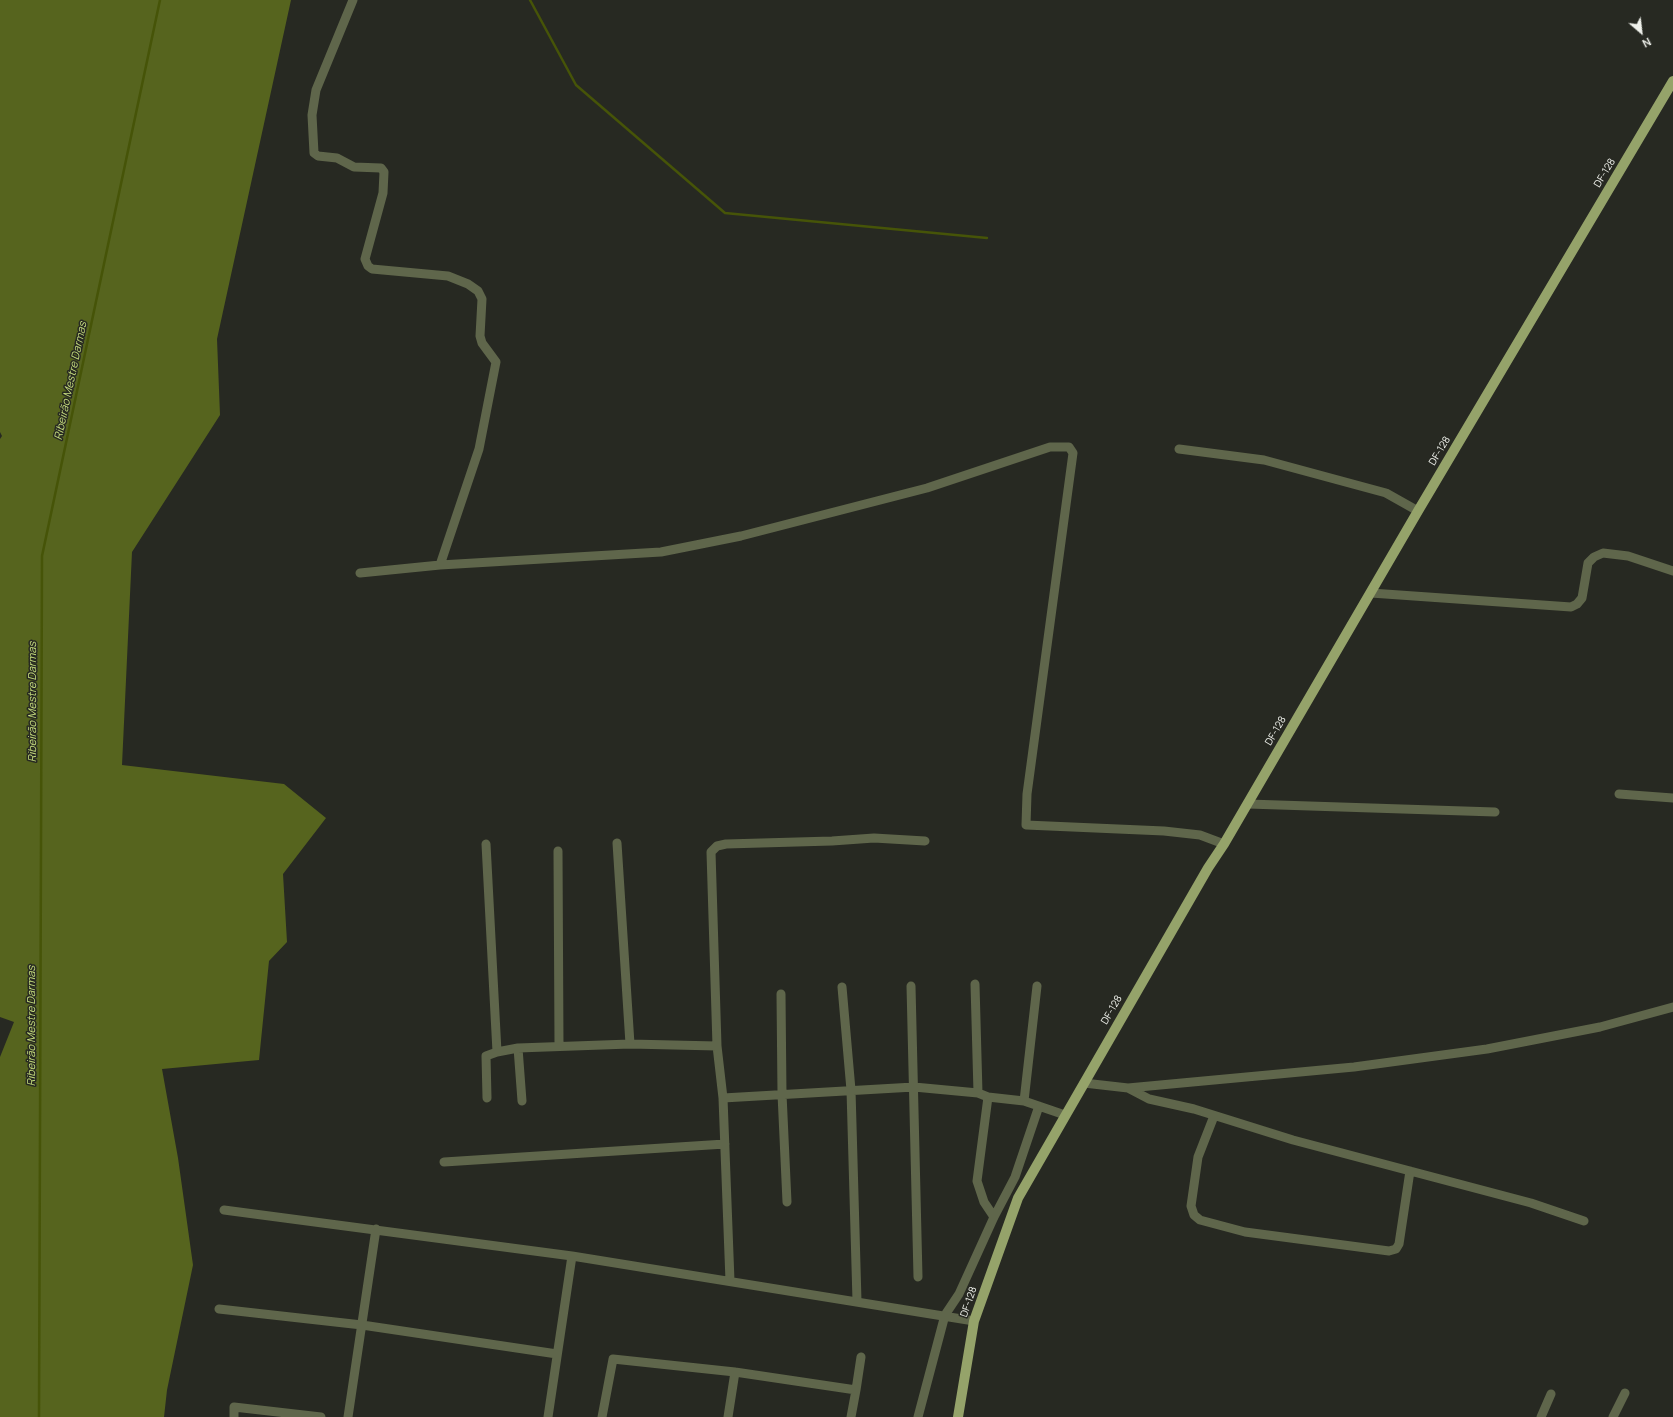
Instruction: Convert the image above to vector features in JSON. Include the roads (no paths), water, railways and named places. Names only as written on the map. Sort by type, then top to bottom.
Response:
[{"type":"main road","name":"DF-128","points":[[958,1417],[974,1321],[1018,1198],[1208,868],[1248,804],[1418,511],[1673,81]]},
{"type":"street","points":[[353,0],[316,90],[312,115],[314,153],[318,156],[337,158],[354,168],[381,168],[384,172],[383,194],[365,259],[368,266],[372,269],[448,276],[468,284],[478,291],[482,299],[480,336],[482,343],[496,362],[479,449],[440,565]]},
{"type":"street","points":[[360,573],[440,565],[661,552],[741,536],[927,488],[1050,447],[1069,447],[1073,453],[1026,794],[1026,825],[1164,831],[1200,835],[1224,844]]},
{"type":"street","points":[[1179,449],[1264,460],[1386,493],[1418,511]]},
{"type":"street","points":[[1371,593],[1571,607],[1577,604],[1582,598],[1588,563],[1594,557],[1603,553],[1628,556],[1673,571]]},
{"type":"street","points":[[1619,794],[1673,798]]},
{"type":"street","points":[[1248,804],[1496,812]]},
{"type":"street","points":[[730,1281],[723,1098],[717,1046],[711,852],[717,846],[726,844],[832,841],[874,838],[925,841]]},
{"type":"street","points":[[617,843],[630,1044]]},
{"type":"street","points":[[486,844],[497,1052]]},
{"type":"street","points":[[558,852],[559,1046]]},
{"type":"street","points":[[974,984],[978,1093]]},
{"type":"street","points":[[911,986],[918,1277]]},
{"type":"street","points":[[1024,1101],[1037,986]]},
{"type":"street","points":[[842,987],[851,1090],[856,1301]]},
{"type":"street","points":[[781,994],[782,1094],[787,1202]]},
{"type":"street","points":[[1084,1083],[1128,1088],[1354,1067],[1486,1049],[1600,1027],[1673,1007]]},
{"type":"street","points":[[487,1098],[486,1056],[497,1052],[518,1048],[630,1044],[717,1046]]},
{"type":"street","points":[[518,1048],[522,1101]]},
{"type":"street","points":[[723,1098],[914,1087],[978,1093],[988,1097],[1024,1101],[1065,1115]]},
{"type":"street","points":[[1128,1088],[1150,1099],[1214,1116],[1293,1140],[1531,1203],[1584,1221]]},
{"type":"street","points":[[988,1097],[977,1181],[984,1202],[994,1217]]},
{"type":"street","points":[[918,1417],[945,1316],[960,1294],[994,1217],[1016,1177],[1039,1106]]},
{"type":"street","points":[[1214,1116],[1198,1157],[1191,1206],[1194,1215],[1200,1220],[1245,1232],[1389,1251],[1396,1249],[1399,1244],[1410,1171]]},
{"type":"street","points":[[444,1162],[725,1144]]},
{"type":"street","points":[[224,1210],[572,1256],[974,1321]]},
{"type":"street","points":[[348,1417],[376,1229]]},
{"type":"street","points":[[548,1417],[572,1256]]},
{"type":"street","points":[[219,1309],[362,1325],[557,1354]]},
{"type":"street","points":[[851,1417],[861,1356]]},
{"type":"street","points":[[602,1417],[613,1359],[735,1372],[856,1390]]},
{"type":"street","points":[[728,1417],[735,1372]]},
{"type":"street","points":[[1613,1417],[1625,1393]]},
{"type":"street","points":[[1541,1417],[1551,1394]]},
{"type":"street","points":[[234,1417],[234,1407],[321,1417]]},
{"type":"waterway","name":"Ribeirão Mestre Darmas","points":[[39,1417],[42,556],[160,0]]},
{"type":"waterway","points":[[530,0],[576,85],[725,213],[987,238]]}]
